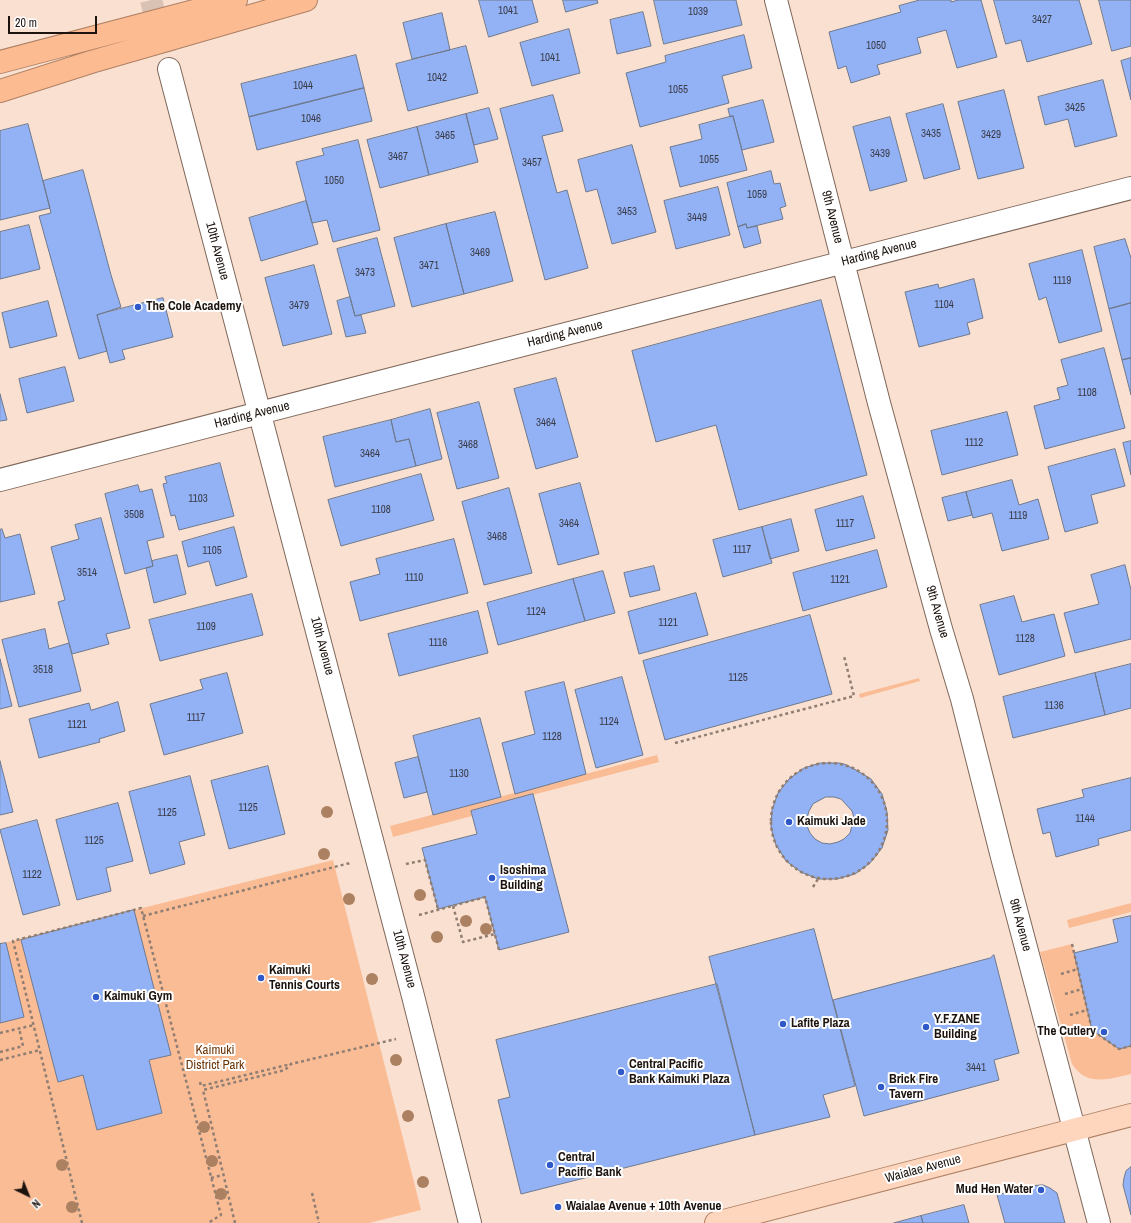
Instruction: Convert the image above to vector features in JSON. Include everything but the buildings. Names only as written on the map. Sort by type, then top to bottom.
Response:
[{"type":"highway","points":[[0,62],[236,0]]},
{"type":"highway","points":[[0,91],[91,62],[306,0]]},
{"type":"main road","name":"Waialae Avenue","points":[[716,1223],[1131,1115]]},
{"type":"street","name":"9th Avenue","points":[[776,0],[879,403],[941,629],[962,699],[1002,857],[1099,1223]]},
{"type":"street","name":"10th Avenue","points":[[169,70],[414,996],[470,1223]]},
{"type":"street","name":"Harding Avenue","points":[[0,480],[1131,188]]},
{"type":"path","points":[[675,743],[854,696],[844,656]]},
{"type":"path","points":[[821,763],[839,763],[856,770],[871,779],[882,794],[887,812],[888,830],[882,848],[870,863],[855,874],[837,879],[818,879],[800,872],[786,861],[776,845],[771,828],[772,810],[778,793],[789,779],[804,768],[821,763]]},
{"type":"path","points":[[400,866],[425,860],[438,910]]},
{"type":"path","points":[[143,916],[356,861]]},
{"type":"path","points":[[813,887],[818,879]]},
{"type":"path","points":[[413,916],[485,897],[499,950]]},
{"type":"path","points":[[453,906],[463,942],[495,934]]},
{"type":"path","points":[[82,1223],[13,941],[141,908],[221,1215],[208,1223]]},
{"type":"path","points":[[1072,944],[1092,1030],[1119,1049],[1131,1046]]},
{"type":"path","points":[[0,1033],[34,1025]]},
{"type":"path","points":[[0,1052],[23,1046],[18,1028]]},
{"type":"path","points":[[200,1082],[201,1086],[400,1038]]},
{"type":"path","points":[[0,1060],[40,1050]]},
{"type":"path","points":[[235,1223],[203,1090],[285,1070],[292,1064]]},
{"type":"path","points":[[211,1178],[223,1175]]},
{"type":"path","points":[[312,1192],[319,1223]]},
{"type":"green space","points":[[919,678],[920,681],[860,698],[859,694]]},
{"type":"green space","points":[[657,755],[659,762],[471,811],[472,816],[393,837],[390,826]]},
{"type":"green space","name":"Kaimuki District Park","points":[[333,860],[421,1210],[369,1223],[0,1223],[0,944]]},
{"type":"green space","points":[[1131,903],[1131,912],[1069,928],[1067,920]]},
{"type":"green space","points":[[1072,944],[1092,1030],[1119,1049],[1131,1046],[1131,1074],[1098,1080],[1091,1079],[1084,1076],[1072,1064],[1040,952]]},
{"type":"tunnel","points":[[151,0],[169,69]]},
{"type":"place","name":"The Cole Academy","points":[[138,307]]},
{"type":"place","name":"Kaimuki Jade","points":[[789,822]]},
{"type":"place","name":"Isoshima Building","points":[[492,878]]},
{"type":"place","name":"Kaimuki Tennis Courts","points":[[261,978]]},
{"type":"place","name":"Kaimuki Gym","points":[[96,997]]},
{"type":"place","name":"Lafite Plaza","points":[[783,1024]]},
{"type":"place","name":"Y.F.ZANE Building","points":[[926,1027]]},
{"type":"place","name":"The Cutlery","points":[[1104,1032]]},
{"type":"place","name":"Central Pacific Bank Kaimuki Plaza","points":[[621,1072]]},
{"type":"place","name":"Brick Fire Tavern","points":[[881,1087]]},
{"type":"place","name":"Central Pacific Bank","points":[[550,1165]]},
{"type":"place","name":"Mud Hen Water","points":[[1041,1190]]},
{"type":"place","name":"Waialae Avenue + 10th Avenue","points":[[558,1207]]}]
